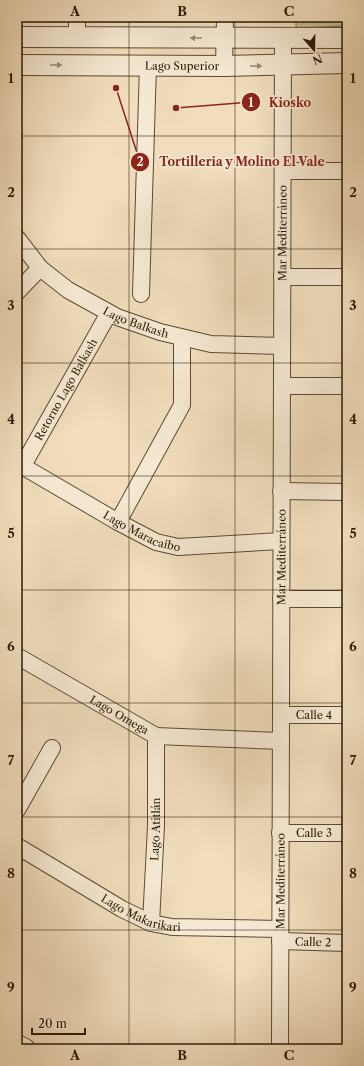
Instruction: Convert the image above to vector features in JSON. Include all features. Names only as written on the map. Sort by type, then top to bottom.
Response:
[{"type":"street","points":[[76,37],[77,17]]},
{"type":"street","points":[[224,66],[225,17]]},
{"type":"street","points":[[17,37],[347,38]]},
{"type":"street","name":"Mar Mediterráneo","points":[[280,1049],[282,38]]},
{"type":"street","name":"Lago Superior","points":[[17,65],[283,66],[347,63]]},
{"type":"street","points":[[141,294],[148,65]]},
{"type":"street","points":[[282,171],[347,171]]},
{"type":"street","name":"Lago Balkash","points":[[17,238],[40,268],[68,290],[117,317],[149,329],[210,344],[282,346]]},
{"type":"street","points":[[17,292],[40,268]]},
{"type":"street","points":[[282,277],[347,277]]},
{"type":"street","name":"Retorno Lago Balkash","points":[[20,465],[108,313]]},
{"type":"street","points":[[118,522],[182,405],[182,338]]},
{"type":"street","points":[[282,386],[347,386]]},
{"type":"street","name":"Lago Maracaibo","points":[[20,465],[118,522],[156,542],[178,547],[281,541]]},
{"type":"street","points":[[281,491],[347,492]]},
{"type":"street","points":[[281,599],[347,599]]},
{"type":"street","name":"Lago Omega","points":[[17,656],[156,736],[281,741]]},
{"type":"street","name":"Calle 4","points":[[281,715],[347,715]]},
{"type":"street","name":"Lago Atitlán","points":[[151,923],[156,826],[156,736]]},
{"type":"street","points":[[17,810],[52,748]]},
{"type":"street","name":"Calle 3","points":[[280,833],[347,834]]},
{"type":"street","name":"Lago Makarikari","points":[[17,846],[122,909],[151,923],[172,927],[280,935]]},
{"type":"street","name":"Calle 2","points":[[280,935],[347,943]]},
{"type":"street","points":[[17,1045],[25,1049]]},
{"type":"shaded area","points":[[296,17],[347,17],[347,26],[296,28]]},
{"type":"place","name":"Tortilleria y Molino El Vale","points":[[116,88]]},
{"type":"place","name":"Kiosko","points":[[176,108]]}]
